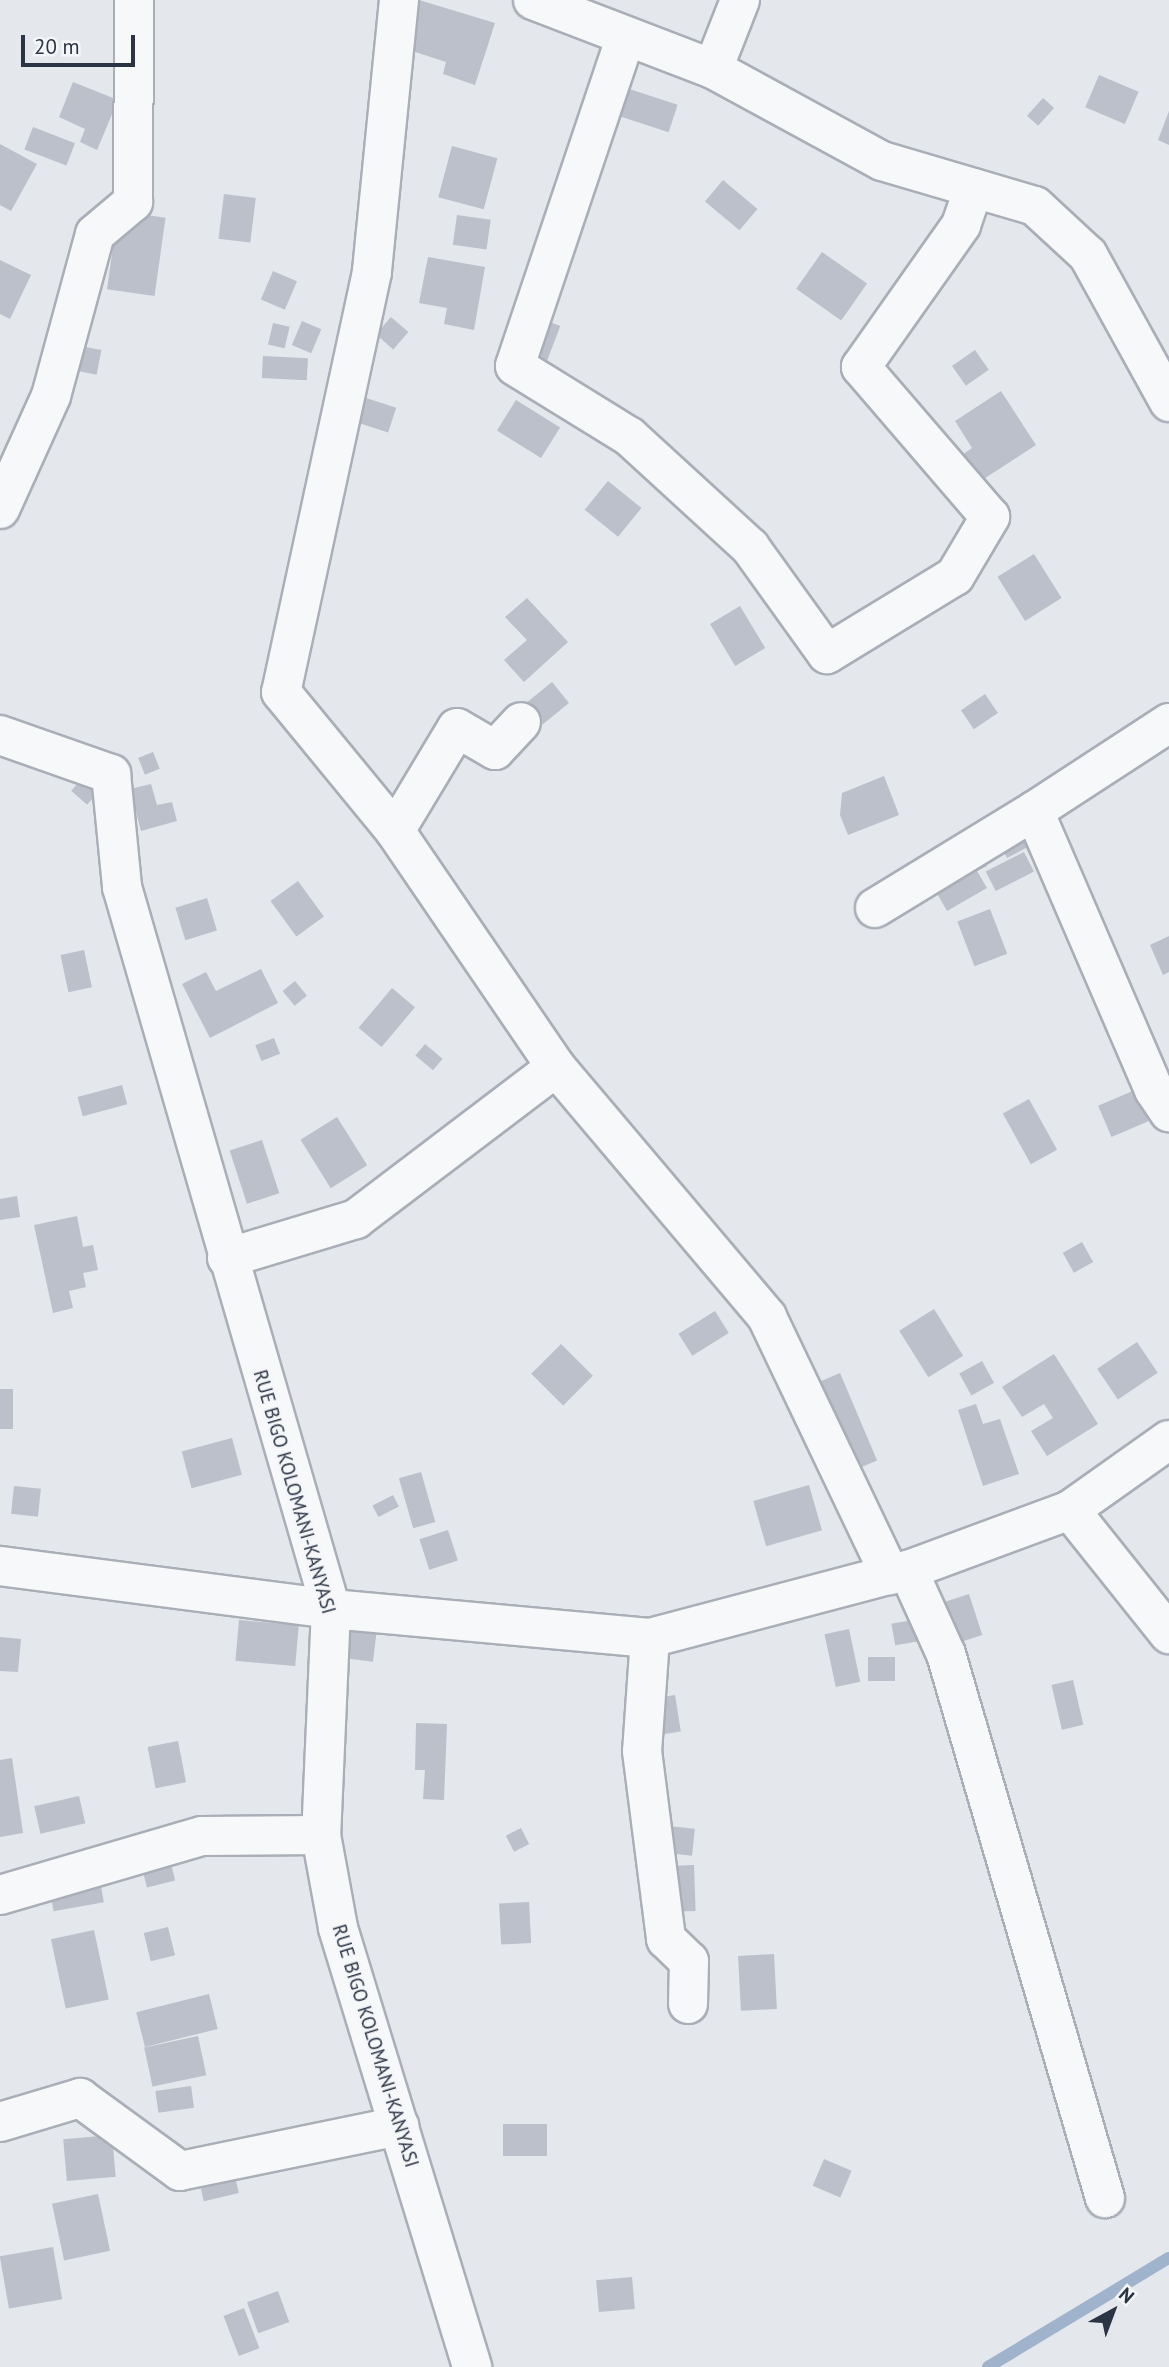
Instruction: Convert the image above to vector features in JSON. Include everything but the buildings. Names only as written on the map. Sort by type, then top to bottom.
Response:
[{"type":"street","points":[[0,509],[51,396],[95,234],[133,202],[134,0]]},
{"type":"street","points":[[398,0],[372,272],[281,692],[395,831],[556,1067],[766,1317],[899,1573],[946,1654],[1105,2198]]},
{"type":"street","points":[[533,0],[713,69],[882,161],[1035,206],[1088,255],[1169,402]]},
{"type":"street","points":[[713,69],[740,0]]},
{"type":"street","points":[[626,36],[515,366],[630,437],[750,547],[827,654],[955,576],[990,517],[861,367],[961,225],[974,188]]},
{"type":"street","points":[[395,831],[457,728],[495,750],[521,722]]},
{"type":"street","points":[[875,908],[1034,811],[1169,723]]},
{"type":"street","name":"RUE BIGO KOLOMANI-KANYASI","points":[[0,735],[111,774],[122,887],[227,1258],[331,1609],[321,1835],[338,1928],[472,2367]]},
{"type":"street","points":[[1034,811],[1154,1090],[1169,1112]]},
{"type":"street","points":[[227,1258],[356,1219],[556,1067]]},
{"type":"street","points":[[0,1566],[331,1609],[650,1638],[899,1573],[1070,1510],[1169,1440]]},
{"type":"street","points":[[1070,1510],[1169,1634]]},
{"type":"street","points":[[650,1638],[642,1751],[666,1940],[689,1961],[688,2004]]},
{"type":"street","points":[[0,1895],[202,1836],[321,1835]]},
{"type":"street","points":[[0,2122],[80,2098],[180,2171],[399,2126]]},
{"type":"waterway","points":[[988,2367],[1169,2258]]}]
